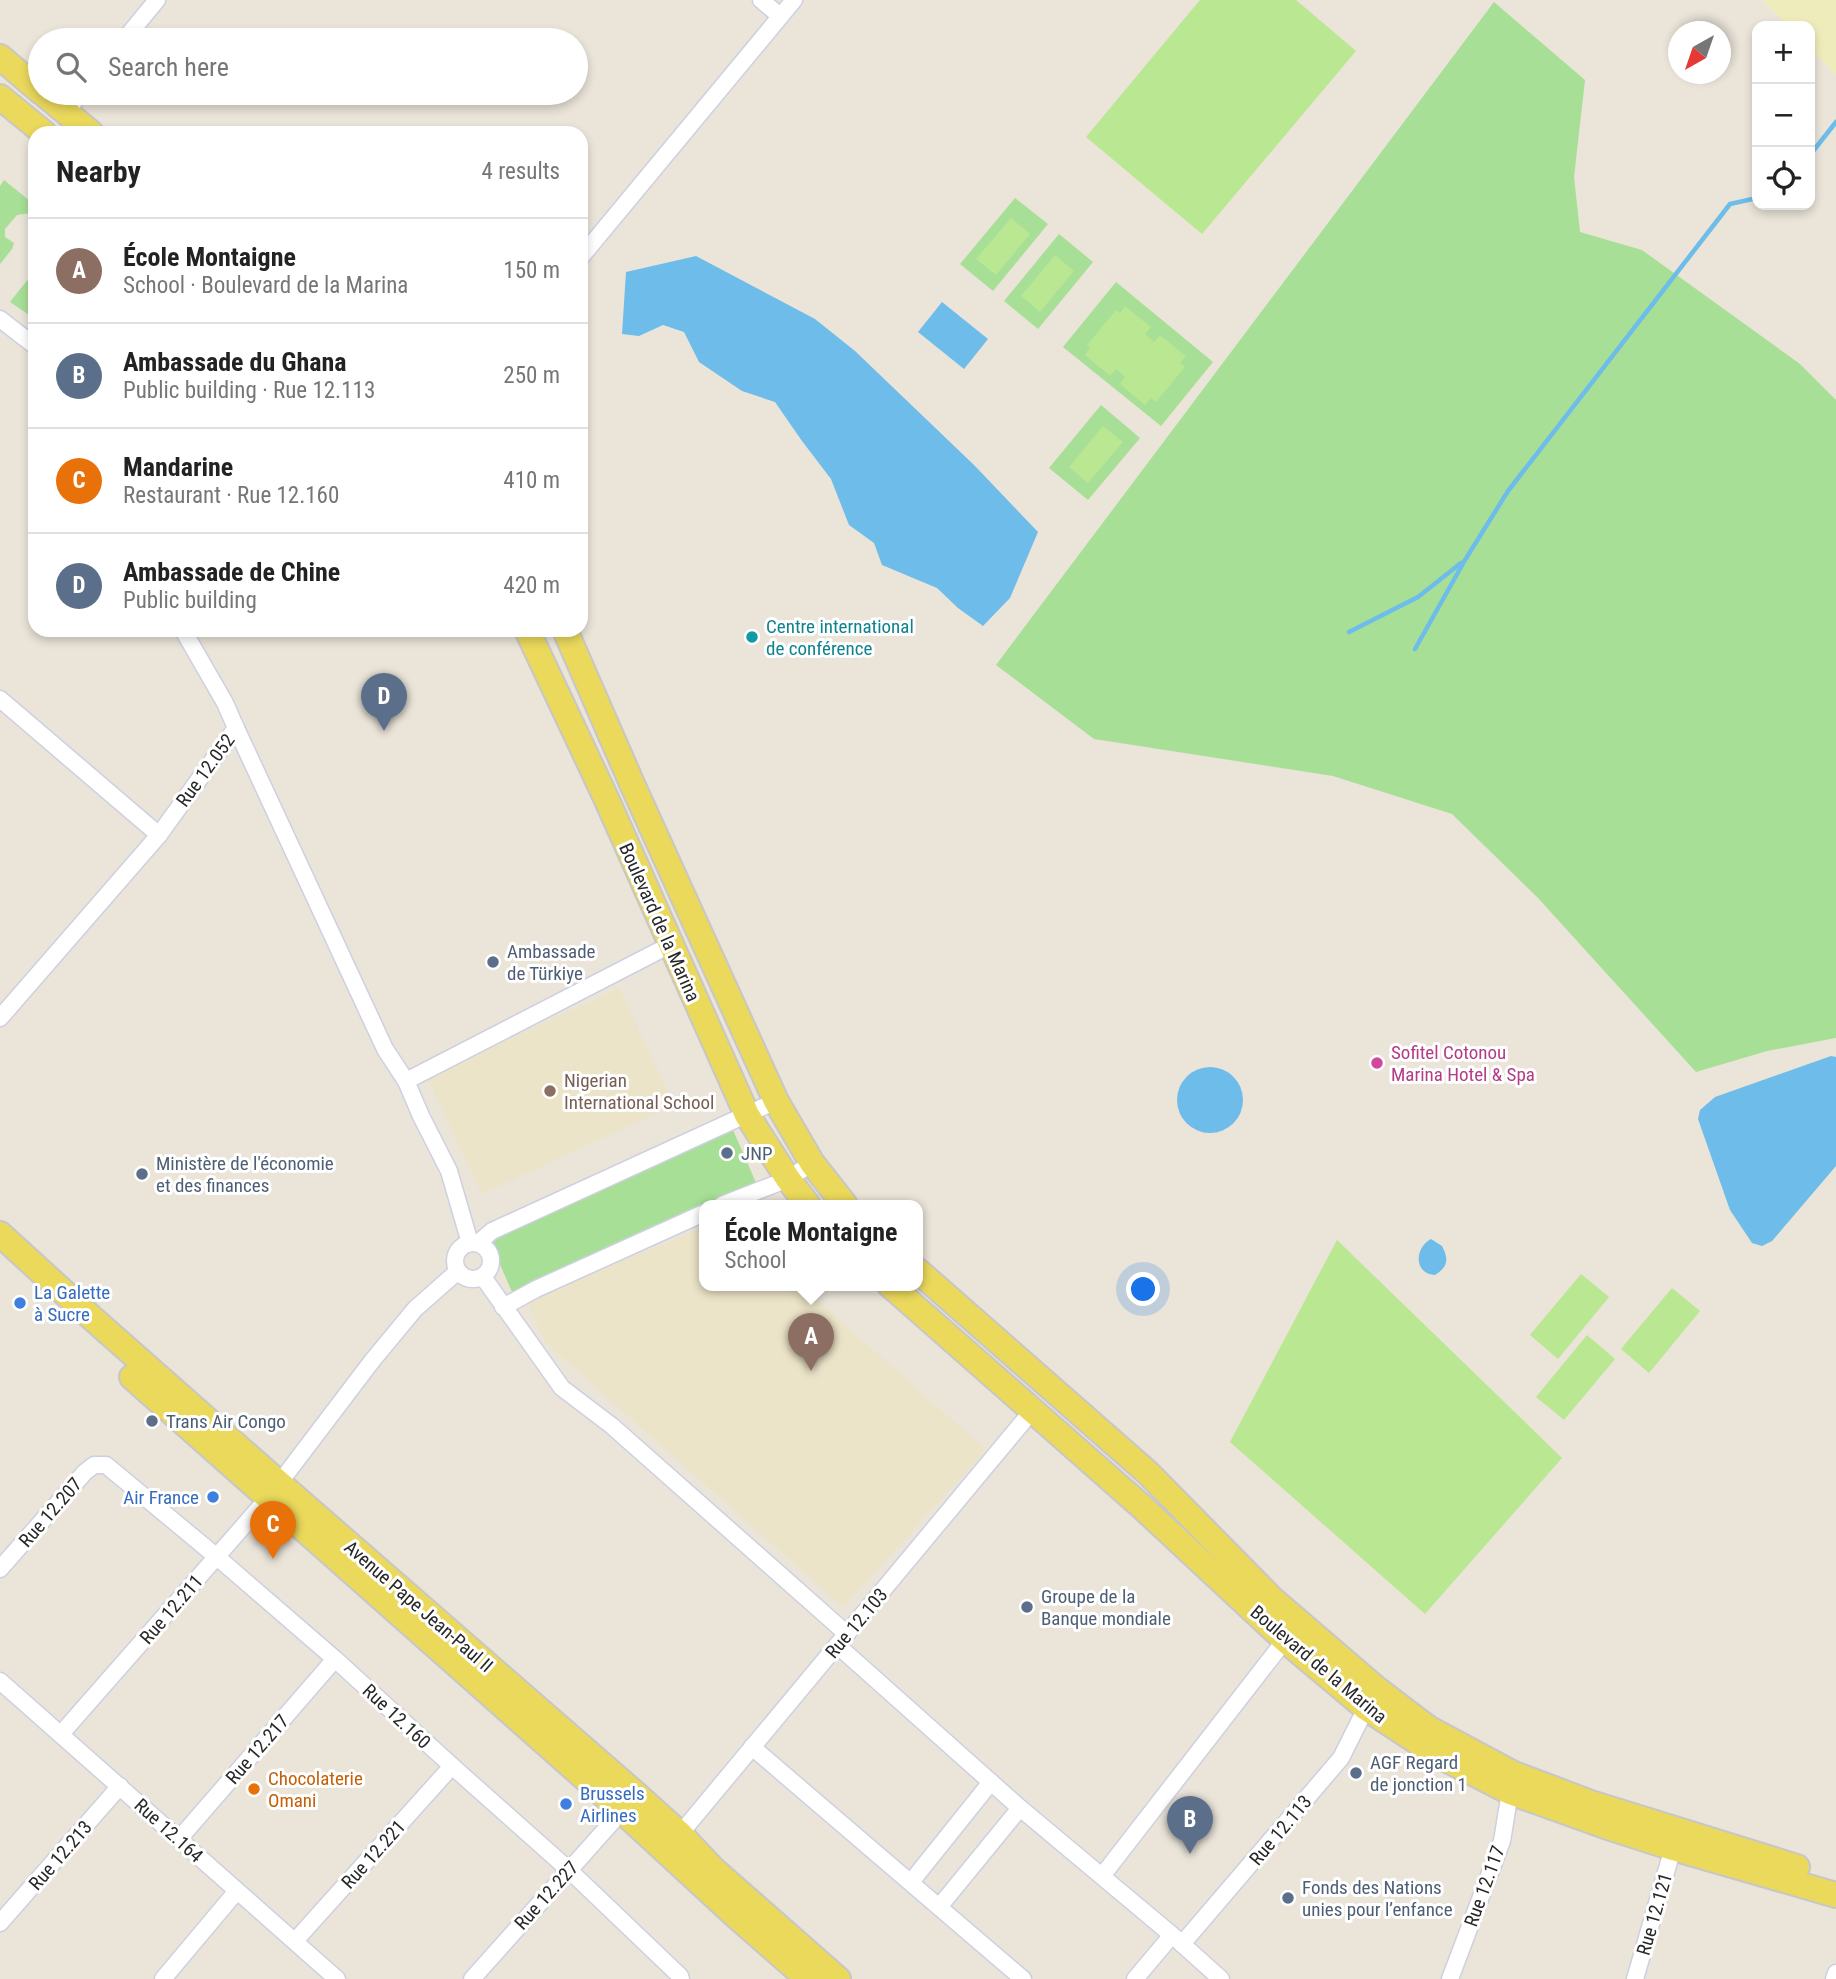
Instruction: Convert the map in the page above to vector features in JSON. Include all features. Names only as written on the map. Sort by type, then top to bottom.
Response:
[{"type":"main road","points":[[0,57],[28,80]]},
{"type":"main road","points":[[0,97],[35,126]]},
{"type":"main road","points":[[76,105],[87,126]]},
{"type":"main road","name":"Boulevard de la Marina","points":[[530,637],[606,798],[747,1115],[804,1200]]},
{"type":"main road","name":"Boulevard de la Marina","points":[[568,637],[776,1101],[812,1164],[841,1200]]},
{"type":"main road","name":"Avenue Pape Jean-Paul II","points":[[0,1234],[274,1491],[808,1979]]},
{"type":"main road","name":"Avenue Pape Jean-Paul II","points":[[0,1256],[680,1834],[714,1870],[838,1979]]},
{"type":"main road","name":"Boulevard de la Marina","points":[[923,1275],[1148,1473],[1271,1598],[1378,1690],[1428,1728],[1514,1774],[1591,1803],[1836,1879]]},
{"type":"main road","name":"Boulevard de la Marina","points":[[897,1291],[1141,1506],[1285,1640],[1366,1708],[1436,1754],[1510,1792],[1673,1848],[1836,1895]]},
{"type":"street","points":[[134,28],[157,0]]},
{"type":"street","points":[[761,0],[780,16]]},
{"type":"street","points":[[588,249],[794,0]]},
{"type":"street","points":[[0,319],[28,341]]},
{"type":"street","name":"Rue 12.052","points":[[0,1018],[159,835],[236,728],[225,703],[187,637]]},
{"type":"street","points":[[0,699],[159,835]]},
{"type":"street","points":[[236,728],[385,1049],[406,1081],[449,1171],[474,1243],[484,1247],[492,1259],[488,1273],[483,1277],[476,1280],[463,1276],[457,1271],[455,1257],[458,1250],[474,1243],[492,1231],[776,1101]]},
{"type":"street","points":[[406,1081],[670,944]]},
{"type":"street","points":[[735,1200],[788,1179],[812,1164]]},
{"type":"street","points":[[503,1307],[536,1289],[699,1215]]},
{"type":"street","name":"Rue 12.211","points":[[61,1734],[274,1491],[372,1361],[415,1309],[457,1271]]},
{"type":"street","points":[[483,1277],[562,1388],[622,1434],[991,1782],[1221,1979]]},
{"type":"street","name":"Rue 12.103","points":[[680,1834],[1032,1411]]},
{"type":"street","name":"Rue 12.207","points":[[0,1569],[85,1472],[94,1465],[106,1465]]},
{"type":"street","name":"Rue 12.160","points":[[106,1465],[335,1659],[569,1870],[680,1977]]},
{"type":"street","points":[[1102,1876],[1285,1640]]},
{"type":"street","name":"Rue 12.217","points":[[179,1839],[335,1659]]},
{"type":"street","name":"Rue 12.164","points":[[0,1682],[337,1979]]},
{"type":"street","name":"Rue 12.113","points":[[1135,1979],[1177,1940],[1341,1758],[1366,1708]]},
{"type":"street","points":[[752,1747],[1023,1979]]},
{"type":"street","name":"Rue 12.221","points":[[295,1941],[452,1766]]},
{"type":"street","points":[[911,1882],[991,1782]]},
{"type":"street","name":"Rue 12.213","points":[[0,1923],[120,1786]]},
{"type":"street","name":"Rue 12.117","points":[[1450,1979],[1502,1841],[1510,1792]]},
{"type":"street","points":[[939,1907],[1020,1808]]},
{"type":"street","name":"Rue 12.227","points":[[472,1979],[622,1811]]},
{"type":"street","name":"Rue 12.121","points":[[1635,1979],[1673,1848]]},
{"type":"street","points":[[163,1979],[236,1892]]},
{"type":"street","points":[[1834,1979],[1836,1973]]},
{"type":"shaded area","name":"Nigerian International School","points":[[619,988],[674,1105],[482,1194],[427,1077]]},
{"type":"shaded area","points":[[699,1230],[699,1291],[807,1291],[986,1450],[843,1607],[545,1342],[526,1299]]},
{"type":"green space","points":[[1200,0],[1296,0],[1356,51],[1202,234],[1086,137]]},
{"type":"green space","points":[[1494,2],[1585,80],[1574,177],[1580,232],[1642,250],[1800,364],[1836,400],[1836,1038],[1767,1051],[1696,1072],[1538,898],[1452,814],[1333,776],[1094,739],[996,665]]},
{"type":"green space","points":[[4,180],[28,199],[28,213],[17,215],[5,229],[5,237],[14,243],[0,264],[0,186]]},
{"type":"green space","points":[[1015,198],[1048,224],[993,291],[960,264]]},
{"type":"green space","points":[[1011,218],[1030,234],[996,275],[976,259]]},
{"type":"green space","points":[[1059,234],[1093,262],[1038,329],[1004,301]]},
{"type":"green space","points":[[1055,255],[1074,271],[1040,312],[1021,296]]},
{"type":"green space","points":[[28,279],[28,314],[10,302]]},
{"type":"green space","points":[[1116,282],[1213,362],[1161,426],[1063,347]]},
{"type":"green space","points":[[1125,306],[1151,327],[1145,334],[1154,342],[1160,335],[1186,356],[1180,363],[1185,367],[1156,402],[1151,398],[1145,405],[1120,384],[1125,377],[1116,369],[1110,376],[1085,355],[1090,348],[1087,345],[1116,310],[1120,313]]},
{"type":"green space","points":[[1101,405],[1140,438],[1088,500],[1049,468]]},
{"type":"green space","points":[[1103,426],[1123,442],[1088,483],[1069,467]]},
{"type":"green space","points":[[733,1130],[757,1185],[723,1200],[699,1200],[699,1210],[512,1292],[488,1237]]},
{"type":"green space","points":[[1337,1240],[1562,1458],[1425,1614],[1230,1442]]},
{"type":"green space","points":[[1581,1274],[1609,1297],[1558,1359],[1530,1335]]},
{"type":"green space","points":[[1672,1288],[1700,1311],[1649,1373],[1621,1349]]},
{"type":"green space","points":[[1587,1335],[1615,1359],[1564,1420],[1536,1397]]},
{"type":"sand","points":[[1762,0],[1836,0],[1836,75],[1815,53],[1815,21],[1783,21]]},
{"type":"water","points":[[696,256],[815,319],[855,351],[974,465],[1038,532],[1010,598],[983,626],[937,588],[882,565],[874,543],[849,525],[831,479],[775,402],[742,391],[699,362],[684,332],[663,325],[639,336],[622,334],[626,272]]},
{"type":"water","points":[[942,302],[988,339],[964,369],[918,332]]},
{"type":"water","points":[[1831,1056],[1836,1057],[1836,1166],[1772,1241],[1762,1246],[1752,1243],[1730,1210],[1698,1119],[1700,1110],[1715,1097]]},
{"type":"water","points":[[1203,1067],[1217,1067],[1229,1072],[1238,1081],[1243,1100],[1241,1113],[1234,1124],[1217,1133],[1203,1133],[1191,1128],[1182,1119],[1177,1107],[1177,1093],[1182,1081],[1191,1072]]},
{"type":"water","points":[[1431,1239],[1442,1246],[1446,1255],[1445,1266],[1435,1275],[1423,1270],[1419,1260],[1422,1248]]},
{"type":"waterway","points":[[1815,149],[1836,122]]},
{"type":"waterway","points":[[1415,649],[1508,491],[1730,204],[1752,199]]},
{"type":"waterway","points":[[1349,632],[1418,597],[1461,563]]},
{"type":"place","name":"Centre international de conférence","points":[[752,637]]},
{"type":"place","name":"Ambassade de Chine","points":[[384,731]]},
{"type":"place","name":"Ambassade de Türkiye","points":[[493,962]]},
{"type":"place","name":"Sofitel Cotonou Marina Hotel & Spa","points":[[1377,1063]]},
{"type":"place","name":"Nigerian International School","points":[[550,1091]]},
{"type":"place","name":"JNP","points":[[727,1153]]},
{"type":"place","name":"Ministère de l'économie et des finances","points":[[142,1174]]},
{"type":"place","name":"La Galette à Sucre","points":[[20,1303]]},
{"type":"place","name":"École Montaigne","points":[[811,1371]]},
{"type":"place","name":"Trans Air Congo","points":[[152,1421]]},
{"type":"place","name":"Air France","points":[[213,1497]]},
{"type":"place","name":"Mandarine","points":[[273,1559]]},
{"type":"place","name":"Groupe de la Banque mondiale","points":[[1027,1607]]},
{"type":"place","name":"AGF Regard de jonction 1","points":[[1356,1773]]},
{"type":"place","name":"Chocolaterie Omani","points":[[254,1789]]},
{"type":"place","name":"Brussels Airlines","points":[[566,1804]]},
{"type":"place","name":"Ambassade du Ghana","points":[[1190,1854]]},
{"type":"place","name":"Fonds des Nations unies pour l’enfance","points":[[1288,1898]]}]
